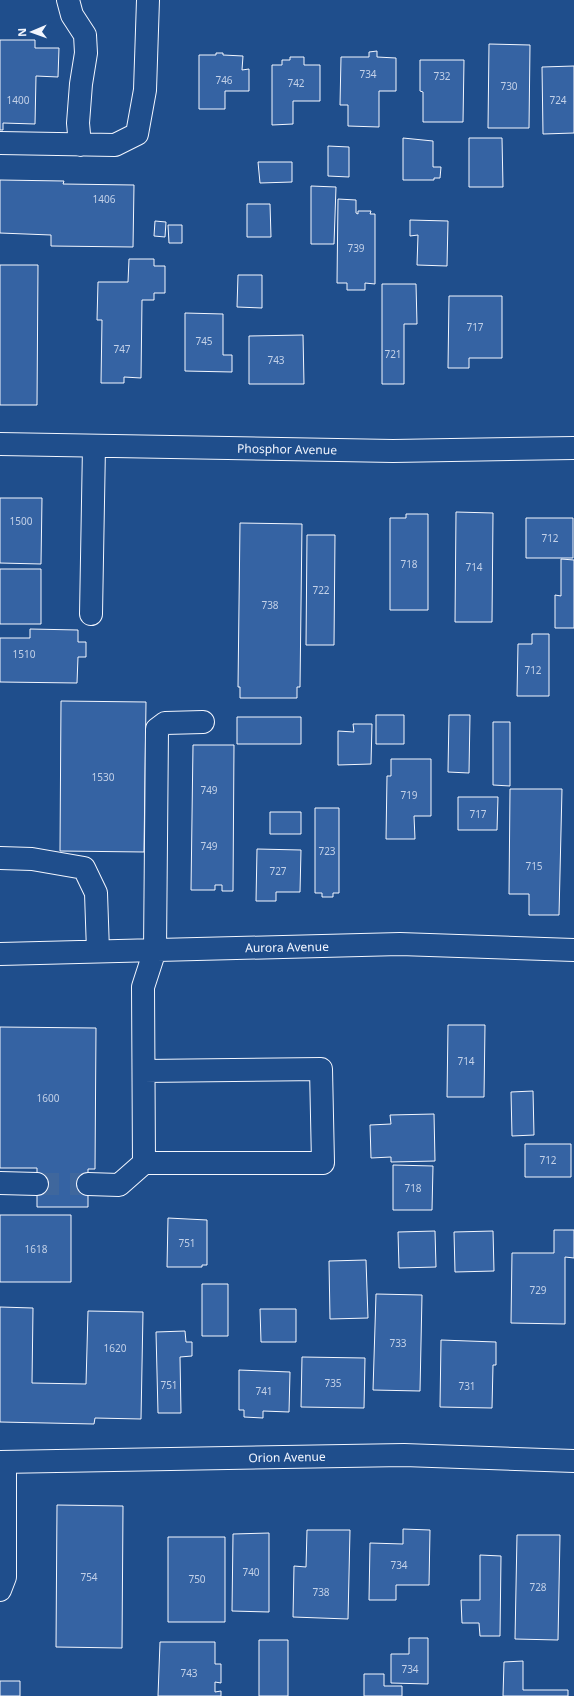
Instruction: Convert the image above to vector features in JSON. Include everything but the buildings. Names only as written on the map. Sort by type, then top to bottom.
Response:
[{"type":"street","points":[[68,0],[72,15],[85,36],[86,53],[80,107],[80,144]]},
{"type":"street","points":[[0,142],[116,146],[137,134],[145,90],[148,0]]},
{"type":"street","name":"Phosphor Avenue","points":[[0,444],[393,451],[574,448]]},
{"type":"street","points":[[91,614],[94,446]]},
{"type":"street","points":[[144,1163],[143,987],[155,950],[157,729],[164,723],[204,722]]},
{"type":"street","points":[[0,858],[32,860],[84,868],[96,893],[98,952]]},
{"type":"street","name":"Aurora Avenue","points":[[0,954],[400,944],[574,950]]},
{"type":"street","points":[[88,1184],[119,1185],[144,1163],[323,1163],[321,1069],[144,1072]]},
{"type":"street","points":[[0,1183],[37,1184]]},
{"type":"street","name":"Orion Avenue","points":[[3,1462],[404,1455],[574,1461]]},
{"type":"street","points":[[0,1590],[4,1577],[3,1462]]},
{"type":"tunnel","points":[[37,1184],[88,1184]]}]
